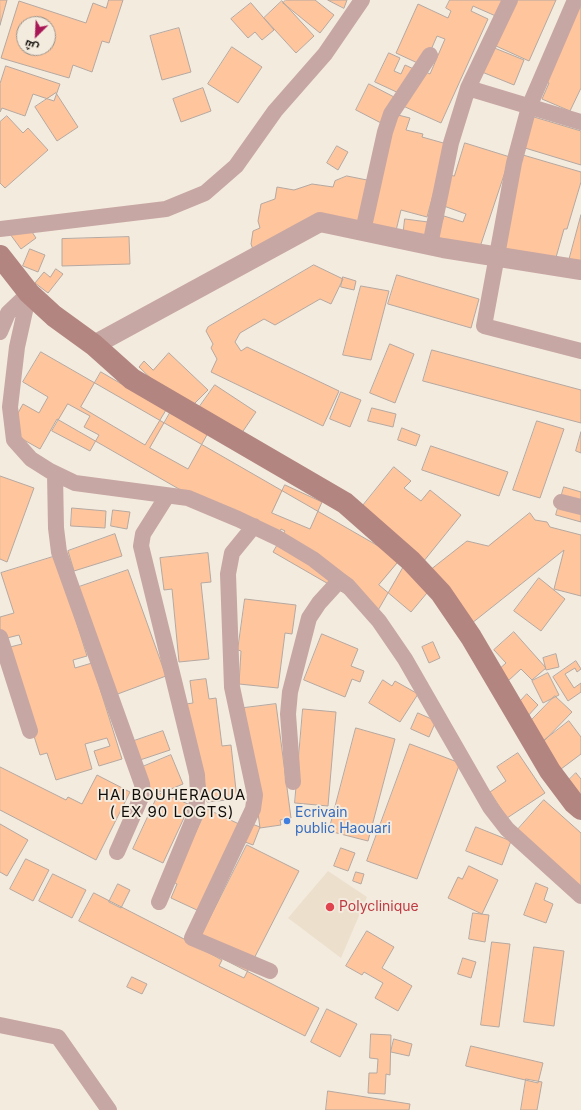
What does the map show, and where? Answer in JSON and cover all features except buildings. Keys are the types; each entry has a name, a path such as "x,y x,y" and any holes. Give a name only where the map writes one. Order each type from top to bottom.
{"main road":[{"path":"0,256 30,292 54,316 94,345 132,378 345,503 411,560 441,593 471,637 550,771 574,803 581,809"}],"street":[{"path":"0,229 166,209 205,193 236,166 275,111 325,54 362,0"},
{"path":"430,245 451,143 468,88 510,0"},
{"path":"574,0 529,107 514,163 484,326 581,351"},
{"path":"362,231 378,156 391,114 430,55"},
{"path":"468,88 529,107 579,118"},
{"path":"94,345 320,222 430,245 581,270"},
{"path":"0,332 8,313 30,292"},
{"path":"30,292 17,346 10,407 14,440 31,459 55,474 75,482 188,498 254,526 278,538 313,559 348,586 379,621 405,659 490,808 508,828 581,896"},
{"path":"55,474 56,528 59,552 142,784 142,793 117,852"},
{"path":"159,902 195,815 198,794 197,775 141,546 143,534 167,496"},
{"path":"560,502 581,507"},
{"path":"254,526 232,552 228,574 232,687 255,795 253,809 192,938 270,972"},
{"path":"293,782 288,714 290,692 309,618 319,603 340,580"},
{"path":"0,637 30,731"},
{"path":"0,1025 58,1037 109,1110"}],"shaded area":[{"name":"Polyclinique","path":"328,871 367,897 341,958 288,918"}],"place":[{"name":"Ecrivain public Haouari","path":"287,821"},
{"name":"Polyclinique","path":"330,907"}],"district":[{"name":"HAI BOUHERAOUA ( EX 90 LOGTS)","path":"172,804"}]}
